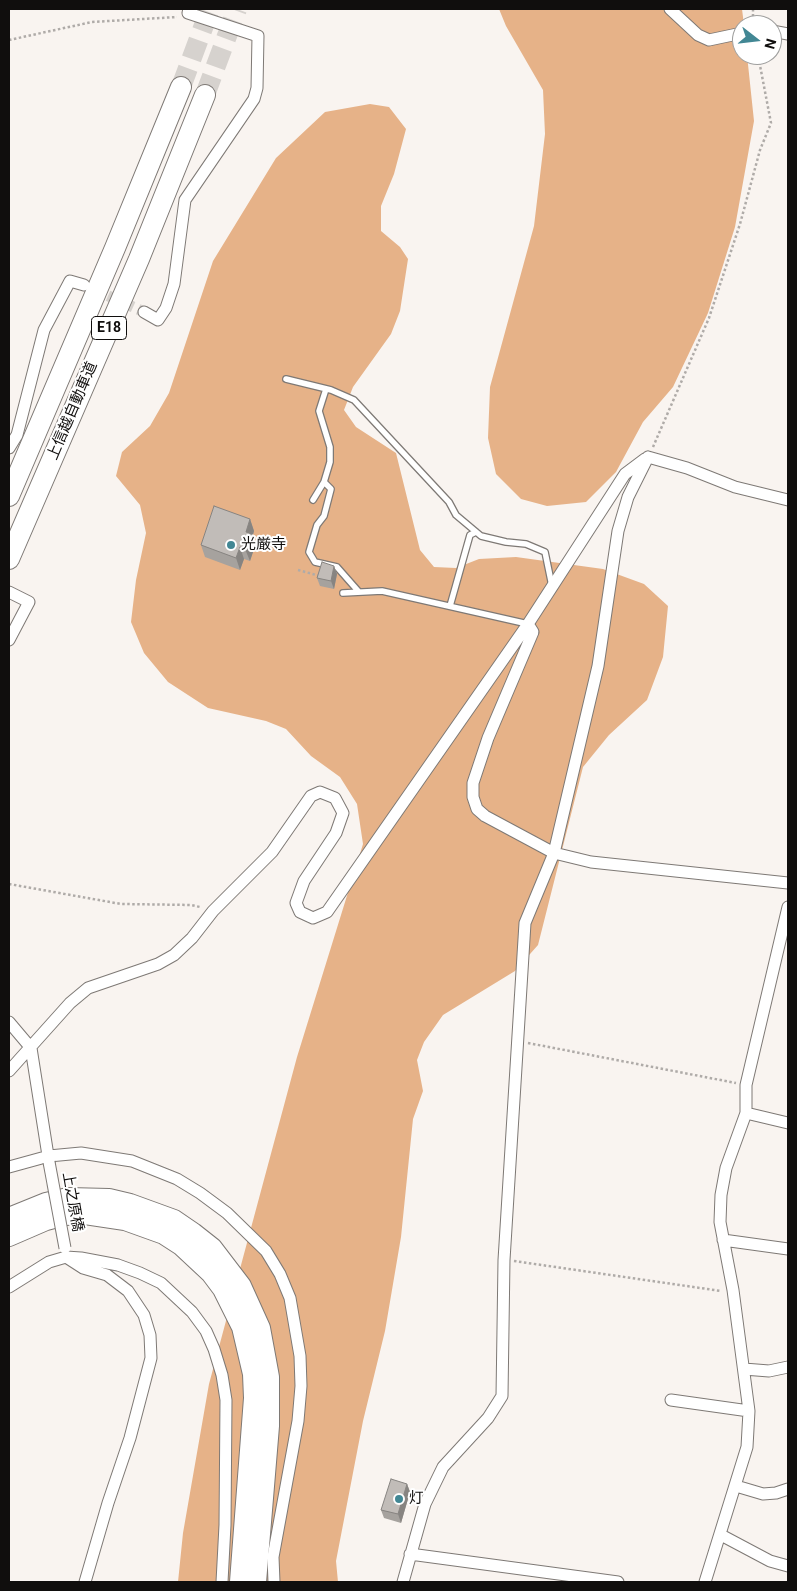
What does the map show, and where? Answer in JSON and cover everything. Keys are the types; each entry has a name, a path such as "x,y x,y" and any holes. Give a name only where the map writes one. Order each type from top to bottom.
{"highway":[{"name":"上信越自動車道","path":"9,496 115,248 181,87"},
{"name":"上信越自動車道","path":"9,559 139,259 205,95"},
{"path":"9,1218 46,1202 68,1198 109,1199 130,1204 174,1220 194,1233 212,1248 241,1286 260,1328 269,1377 269,1426 256,1582"},
{"path":"9,1236 39,1222 65,1215 84,1214 125,1220 157,1231 181,1245 211,1273 223,1289 242,1327 252,1374 254,1398 240,1582"}],"street":[{"path":"670,9 698,35 709,40 732,35"},
{"path":"144,312 158,320 166,308 174,284 185,200 254,99 257,88 258,36 188,11"},
{"path":"9,448 17,435 44,330 70,281 84,285"},
{"path":"648,457 687,468 735,487 788,500"},
{"path":"9,1071 70,1003 88,988 158,964 174,955 192,938 213,911 272,852 310,796 320,792 335,798 343,813 336,833 304,881 296,903 300,912 313,918 326,912 528,624 625,474 648,457"},
{"path":"403,1582 425,1504 443,1467 488,1418 502,1396 504,1260 516,1041 525,923 554,853 598,666 618,531 628,497 648,457"},
{"path":"9,592 28,602 9,640"},
{"path":"528,624 532,632 488,738 473,783 473,797 477,809 485,816 554,853 591,862 788,883"},
{"path":"705,1582 747,1447 749,1410 733,1290 720,1222 723,1186 726,1168 746,1113 746,1085 787,922 788,907"},
{"path":"9,1022 31,1048"},
{"name":"上之原橋","path":"31,1048 66,1252"},
{"path":"746,1113 788,1123"},
{"path":"9,1167 81,1153 108,1156 147,1165 177,1178 214,1203 247,1231 266,1251 280,1274 290,1298 296,1328 300,1386 298,1421 273,1557 274,1582"},
{"path":"723,1240 788,1249"},
{"path":"9,1288 33,1270 66,1252 118,1265 160,1283 192,1312 206,1331 222,1375 226,1400 226,1516 222,1582"},
{"path":"66,1252 83,1268 107,1275 128,1291 144,1315 150,1342 151,1358 130,1438 108,1503 85,1582"},
{"path":"744,1369 756,1372 788,1367"},
{"path":"671,1400 749,1410"},
{"path":"736,1486 763,1494 788,1489"},
{"path":"720,1535 770,1561 788,1566"},
{"path":"410,1554 618,1582"}],"lane":[{"path":"286,379 326,389 354,400 449,502 456,515 481,536 506,542 526,544 545,552 552,588"},
{"path":"313,500 324,482 330,462 330,447 319,411 326,389"},
{"path":"324,482 330,489 324,516 317,525 309,552 315,562 336,567 359,592"},
{"path":"450,606 470,535 476,532"},
{"path":"342,593 382,591 528,624"}],"path":[{"path":"9,40 92,22 173,18 188,11"},
{"path":"648,457 709,318 740,224 760,150 771,123 760,65"},
{"path":"298,570 321,576"},
{"path":"9,884 121,904 191,905 213,911"},
{"path":"516,1041 746,1085"},
{"path":"504,1260 717,1291 733,1290"}],"shaded area":[{"path":"499,9 742,9 743,15 732,15 732,65 748,65 754,121 735,227 708,313 673,387 643,422 616,472 586,502 547,506 521,499 496,474 488,438 490,387 534,226 545,134 543,90 506,26"},
{"path":"370,104 389,107 406,129 394,174 381,206 381,231 400,247 408,259 400,311 391,334 353,387 344,410 356,427 396,453 420,550 434,567 456,568 479,559 516,557 603,569 644,584 668,606 663,657 647,700 609,735 583,767 538,945 515,971 443,1015 424,1042 417,1060 423,1091 413,1119 401,1237 385,1331 363,1421 336,1561 338,1582 178,1582 183,1533 209,1384 297,1057 363,844 357,804 340,777 311,756 286,729 266,721 208,708 168,682 144,653 131,622 136,580 146,533 140,505 116,476 122,452 150,426 169,393 213,261 276,158 325,112"}],"building":[{"name":"光厳寺","path":"214,506 250,519 246,532 250,533 245,549 240,547 236,558 201,545"},
{"path":"322,562 334,566 331,581 317,578"},
{"path":"391,1479 407,1484 398,1514 381,1510"}],"tunnel":[{"path":"181,87 210,9"},
{"path":"205,95 237,9"},
{"path":"93,289 144,312"}],"place":[{"name":"光厳寺","path":"231,545"},
{"name":"灯","path":"399,1499"}]}
